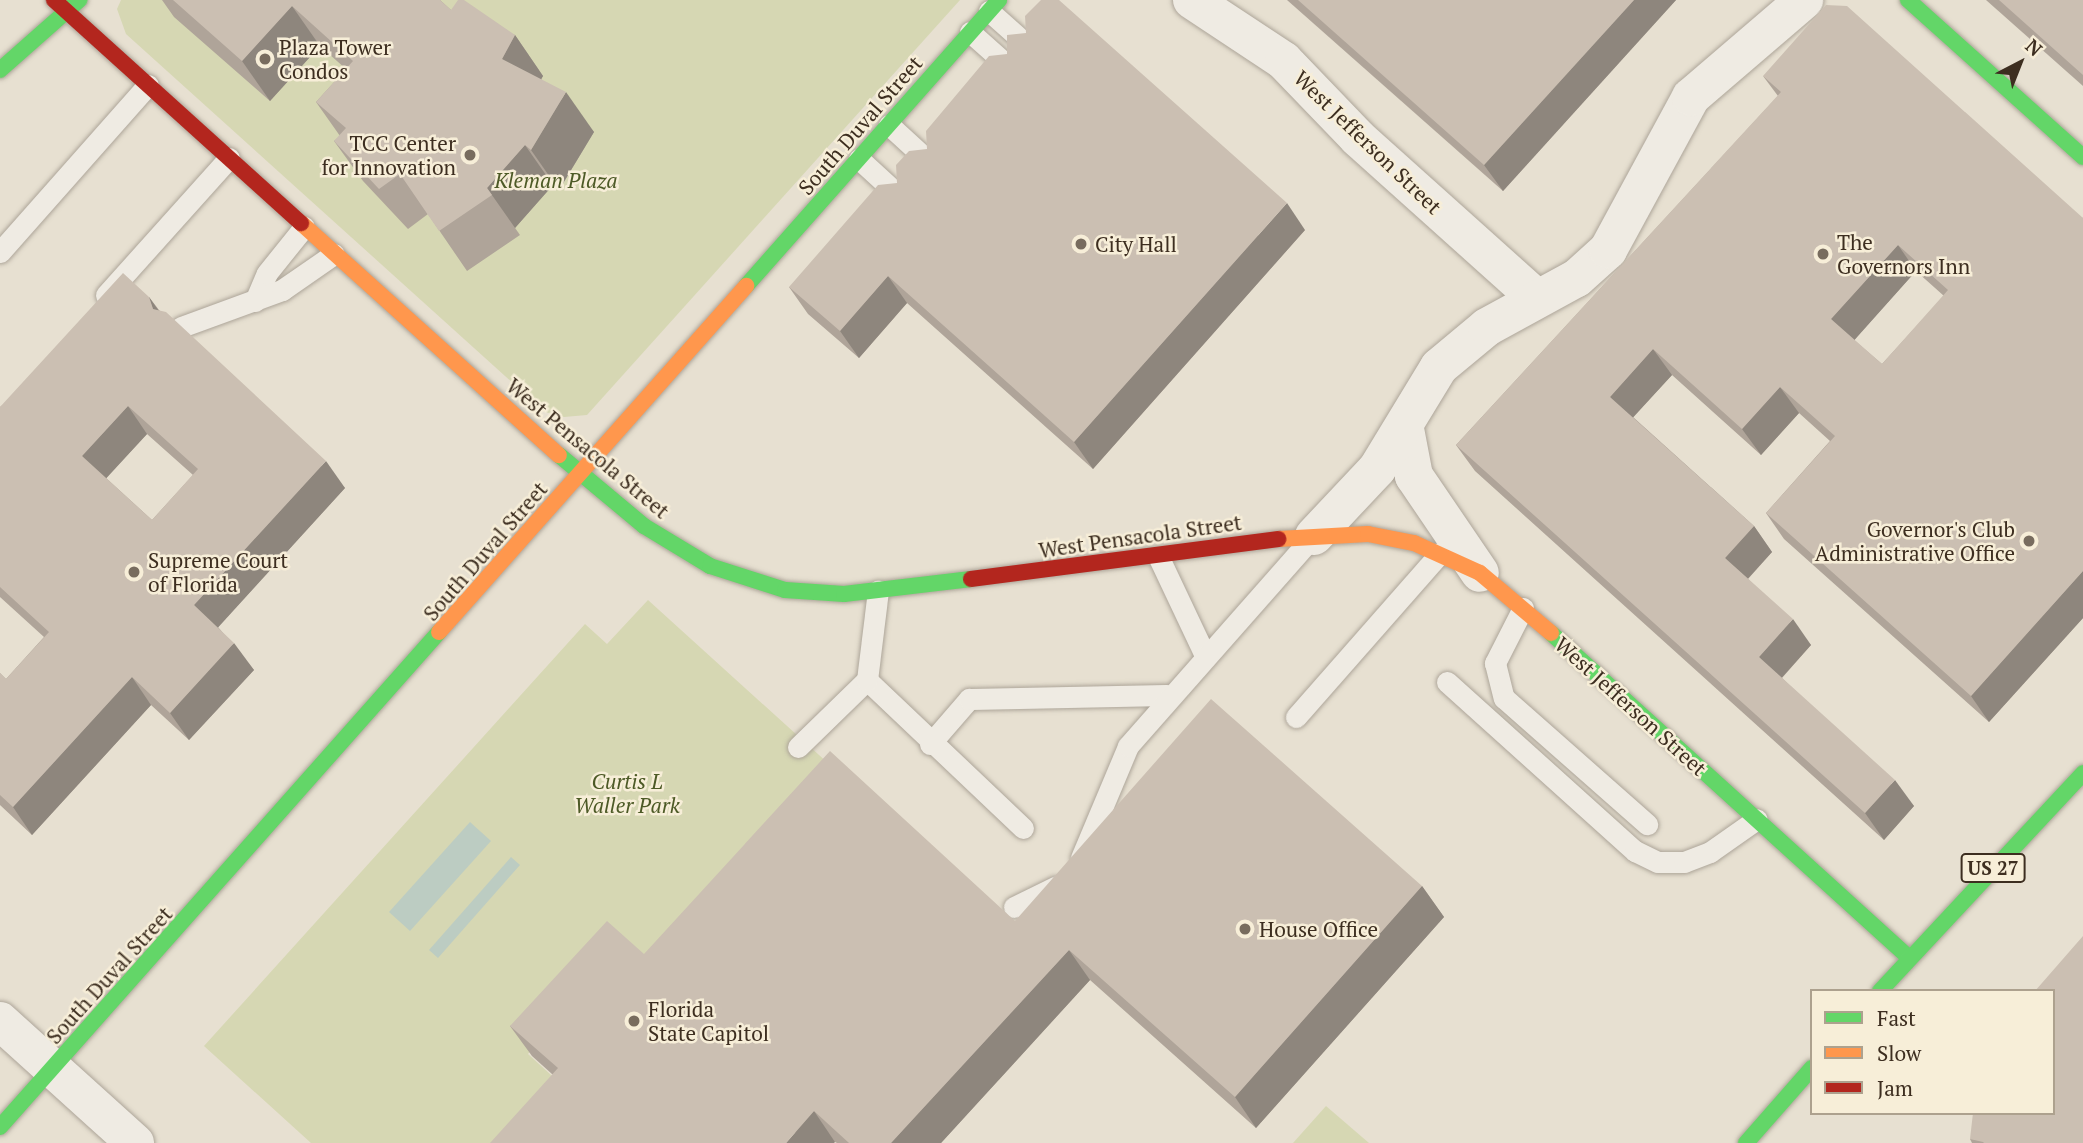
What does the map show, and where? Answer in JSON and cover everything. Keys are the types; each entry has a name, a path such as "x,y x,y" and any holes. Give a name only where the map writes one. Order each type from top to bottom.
{"main road":[{"path":"1908,0 2083,157"},
{"path":"0,70 67,4"},
{"name":"West Pensacola Street","path":"67,4 148,85 580,473 644,526 710,566 785,590 878,591 1159,558 1314,536"},
{"name":"South Duval Street","path":"0,1127 994,6"},
{"name":"West Jefferson Street","path":"1314,536 1368,534 1440,553 1480,573 1523,608 1909,958"},
{"name":"US 27","path":"1882,989 2081,779"},
{"path":"1746,1143 1810,1070"}],"street":[{"name":"West Jefferson Street","path":"1192,0 1292,69 1358,138 1535,297"},
{"path":"1314,536 1377,469 1405,429 1418,394 1439,367 1535,297 1577,278 1608,250 1691,97 1804,0"},
{"path":"1405,429 1414,476 1480,573"},
{"path":"0,1021 135,1143"}],"lane":[{"path":"994,6 1035,52"},
{"path":"970,32 1016,73"},
{"path":"0,252 148,85"},
{"path":"889,125 936,168"},
{"path":"92,310 229,159"},
{"path":"859,159 906,202"},
{"path":"255,301 267,273 304,227"},
{"path":"181,327 255,301 334,254"},
{"path":"1014,907 1043,898 1087,849 1128,746 1204,653 1314,536"},
{"path":"1296,717 1440,553"},
{"path":"1159,558 1204,653"},
{"path":"799,747 867,680 878,591"},
{"path":"1523,608 1495,663 1503,698 1647,824"},
{"path":"867,680 930,744 1023,828"},
{"path":"1447,682 1635,851 1658,862 1684,862 1710,852 1756,819"},
{"path":"930,744 969,699 1167,695"}],"green space":[{"name":"Kleman Plaza","path":"121,0 960,0 587,415 564,417 545,412 126,34 117,9"},
{"name":"Curtis L Waller Park","path":"648,600 840,774 660,973 627,944 528,1054 573,1095 530,1143 311,1143 204,1046 585,624 607,644"},
{"path":"1326,1106 1369,1143 1293,1143"}],"shaded area":[{"path":"470,822 491,841 410,931 389,912"},
{"path":"511,857 520,865 438,958 429,950"}],"building":[{"name":"TCC Center for Innovation","path":"173,0 440,0 451,10 458,0 464,0 515,35 502,59 566,92 531,150 525,145 487,188 492,195 439,231 400,174 379,189 334,141 346,128 316,102 353,61 292,6 242,61"},
{"name":"City Hall","path":"1041,0 1059,0 1287,203 1074,442 888,276 840,331 789,287 878,185 897,183 896,165 909,151 927,149 926,131 989,56 1007,54 1007,35 1026,33 1025,16"},
{"path":"1298,0 1634,0 1484,165"},
{"path":"1999,0 2083,0 2083,75"},
{"path":"1826,5 1847,6 2083,218 2083,571 1971,696 1766,513 1835,436 1780,387 1742,429 1653,349 1610,397 1754,526 1725,558 1793,619 1759,657 1895,780 1865,813 1456,445 1781,92 1763,76","holes":["1898,245 1948,290 1882,364 1831,319"]},
{"name":"Supreme Court of Florida","path":"123,273 149,297 153,309 166,312 326,461 194,605 234,643 170,713 132,677 13,807 0,795 0,673 6,679 49,632 0,587 0,407","holes":["128,406 198,469 152,520 82,456"]},
{"path":"1211,699 1422,886 1235,1097 1069,950 891,1143 849,1143 814,1111 786,1143 490,1143 558,1068 510,1026 607,921 644,954 830,751 1015,921"},
{"path":"2083,936 2083,1143 1984,1143 1970,1139 1973,1115 2055,1115 2055,989 2037,989"}],"traffic: fast":[{"path":"0,70 79,0"},
{"path":"746,286 999,0"},
{"path":"1908,0 2083,157"},
{"path":"559,455 644,526 710,566 785,590 844,594 971,579"},
{"path":"0,1127 439,632"},
{"path":"1551,633 1909,958"},
{"path":"1882,989 2083,773"},
{"path":"1746,1143 1810,1070"}],"traffic: slow":[{"path":"301,223 559,455"},
{"path":"439,632 746,286"},
{"path":"1278,539 1368,534 1414,543 1480,573 1551,633"}],"traffic: jam":[{"path":"54,0 301,223"},
{"path":"971,579 1278,539"}],"place":[{"name":"Plaza Tower Condos","path":"265,59"},
{"name":"TCC Center for Innovation","path":"470,155"},
{"name":"City Hall","path":"1081,244"},
{"name":"The Governors Inn","path":"1823,254"},
{"name":"Governor's Club Administrative Office","path":"2029,541"},
{"name":"Supreme Court of Florida","path":"134,572"},
{"name":"House Office","path":"1245,929"},
{"name":"Florida State Capitol","path":"634,1021"}]}
